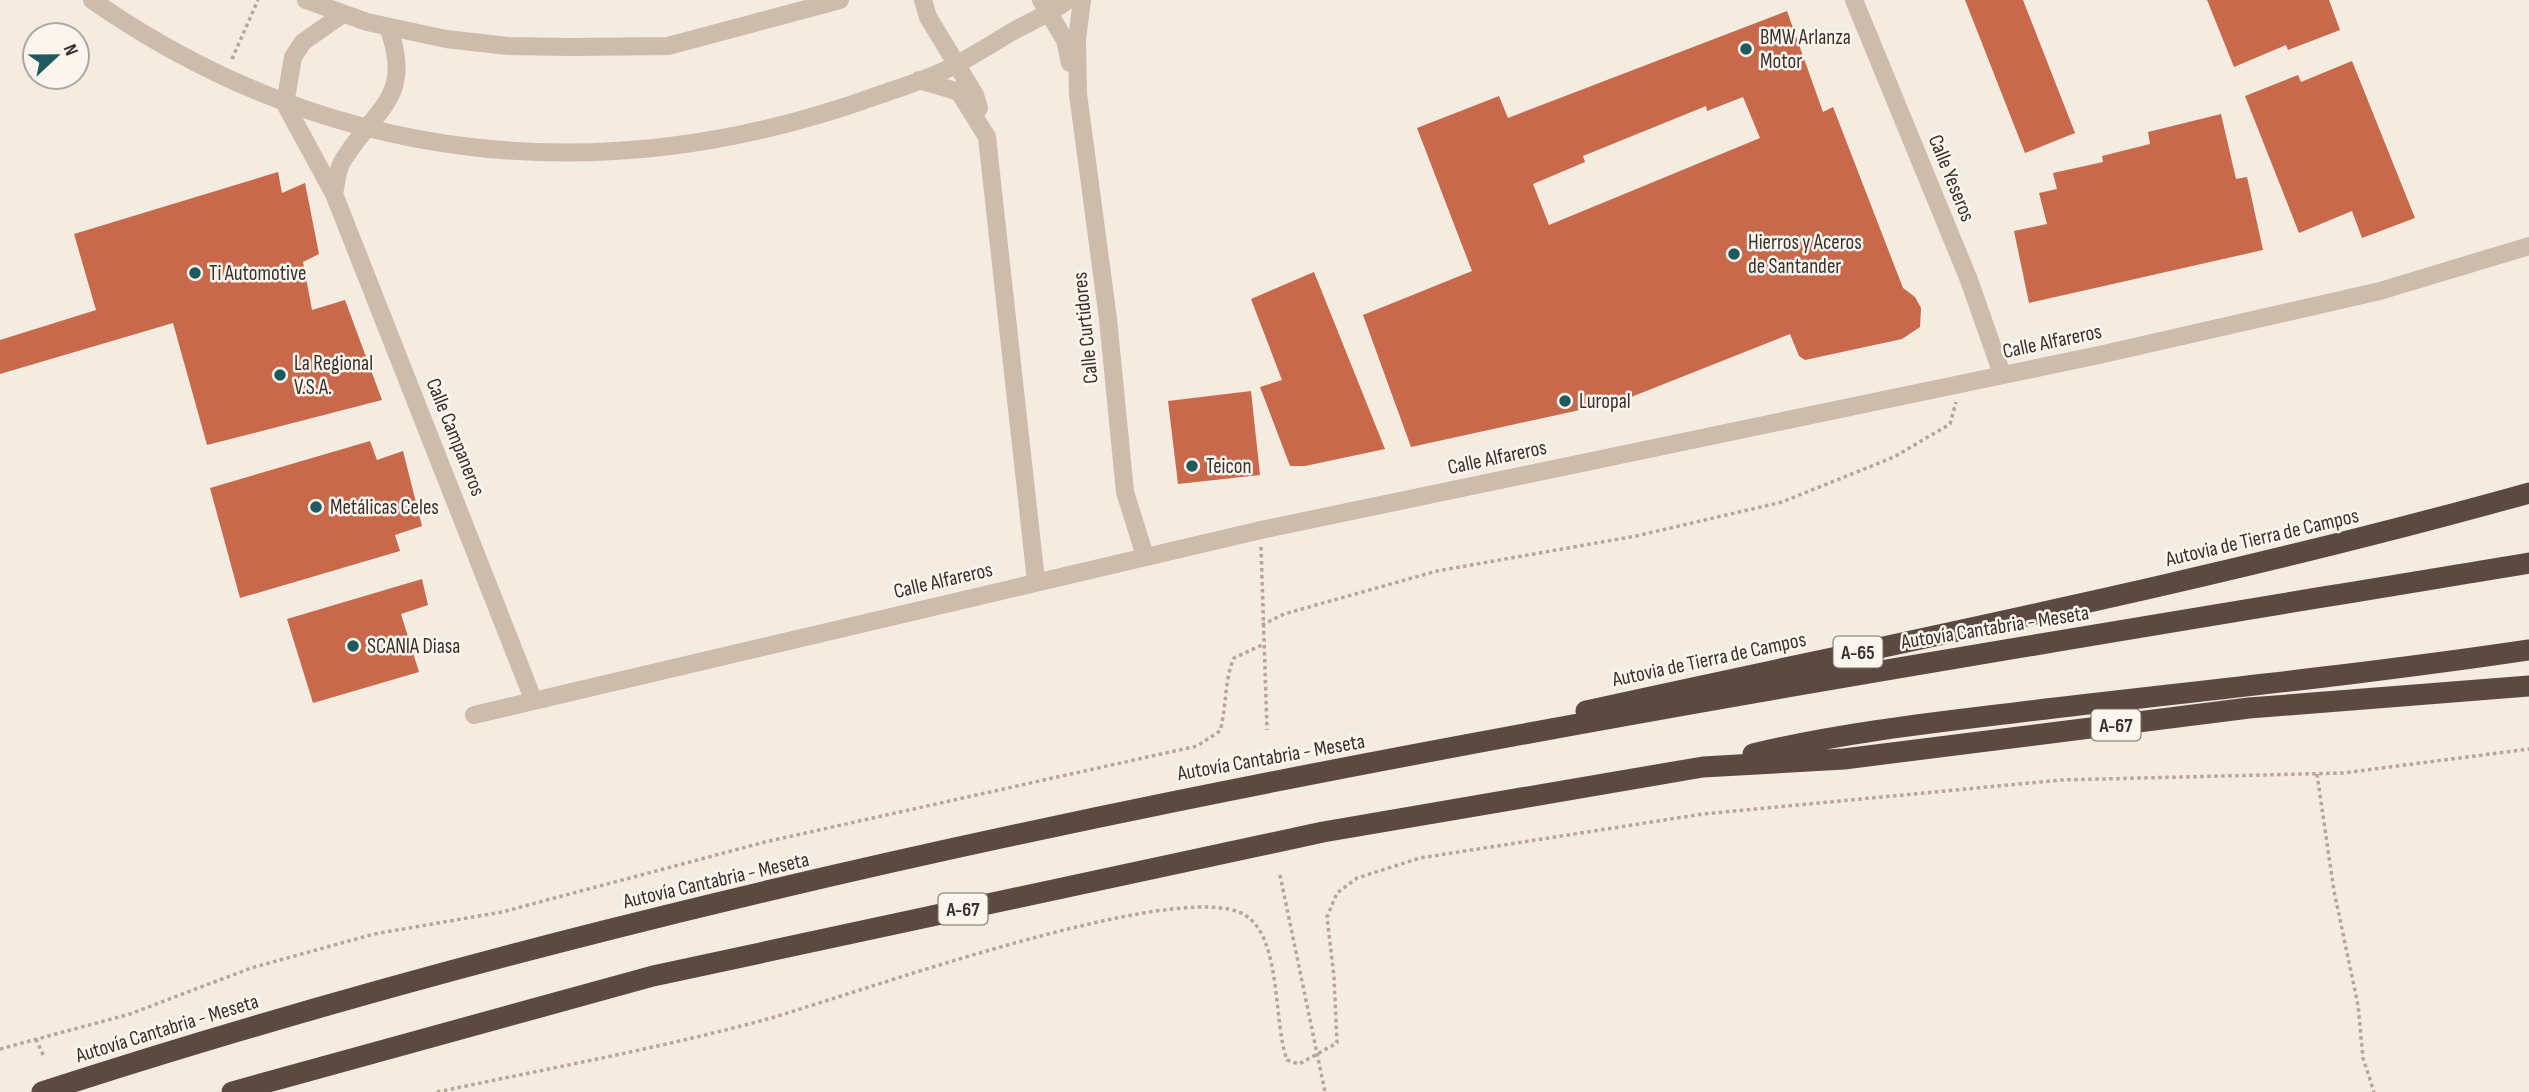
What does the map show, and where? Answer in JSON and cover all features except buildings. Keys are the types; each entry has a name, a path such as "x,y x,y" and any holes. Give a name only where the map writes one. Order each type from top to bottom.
{"highway":[{"name":"Autovia de Tierra de Campos","path":"1183,797 2026,617 2372,537 2529,493"},
{"name":"Autovía Cantabria - Meseta","path":"42,1092 155,1055 551,945 972,844 1183,797 1866,674 2529,563"},
{"path":"1703,767 1786,746 1986,716 2402,669 2529,650"},
{"name":"A-67","path":"232,1092 653,976 1323,832 1703,767 1844,759 2249,708 2529,686"}],"street":[{"path":"92,0 175,53 285,104 368,131 520,153 681,146 829,113 957,63 1045,6 1068,0"},
{"path":"306,0 325,3 343,14 388,27 508,46 668,46 840,0"},
{"path":"923,0 928,17 975,95 987,137 1036,581"},
{"name":"Calle Curtidores","path":"1078,94 1077,38 1082,0"},
{"name":"Calle Yeseros","path":"1854,0 1969,279 2002,374"},
{"name":"Calle Curtidores","path":"1045,6 1065,40 1078,94 1108,319 1125,492 1145,556"},
{"path":"285,104 293,57 303,42 343,14"},
{"path":"334,194 341,163 386,105 398,73 398,53 388,27"},
{"path":"919,80 959,92 987,137"},
{"name":"Calle Campaneros","path":"285,104 334,194 533,699"},
{"name":"Calle Alfareros","path":"474,715 1261,530 1962,383 2380,291 2529,246"}],"path":[{"path":"224,78 258,0"},
{"path":"1262,625 1284,614 1437,571 1636,536 1782,502 1894,457 1950,424 1962,383"},
{"path":"1261,530 1262,645 1267,730"},
{"path":"0,1049 131,1014 251,968 374,934 502,912 765,842 1197,746 1220,732 1227,706 1228,671 1234,658 1262,645"},
{"path":"437,1092 763,1020 954,960 1114,918 1218,906 1246,916 1260,932 1270,959 1279,1039 1286,1060 1299,1064 1336,1044 1334,977 1327,917 1337,893 1357,878 1420,858 1703,814 2061,780 2317,774 2529,749"},
{"path":"2317,774 2334,891 2358,1005 2363,1058 2374,1092"},
{"path":"1280,875 1325,1092"},
{"path":"36,1039 44,1057"}],"place":[{"name":"BMW Arlanza Motor","path":"1746,49"},
{"name":"Hierros y Aceros de Santander","path":"1734,254"},
{"name":"Ti Automotive","path":"195,273"},
{"name":"La Regional V.S.A.","path":"280,375"},
{"name":"Luropal","path":"1565,401"},
{"name":"Teicon","path":"1192,466"},
{"name":"Metálicas Celes","path":"316,507"},
{"name":"SCANIA Diasa","path":"353,646"}]}
